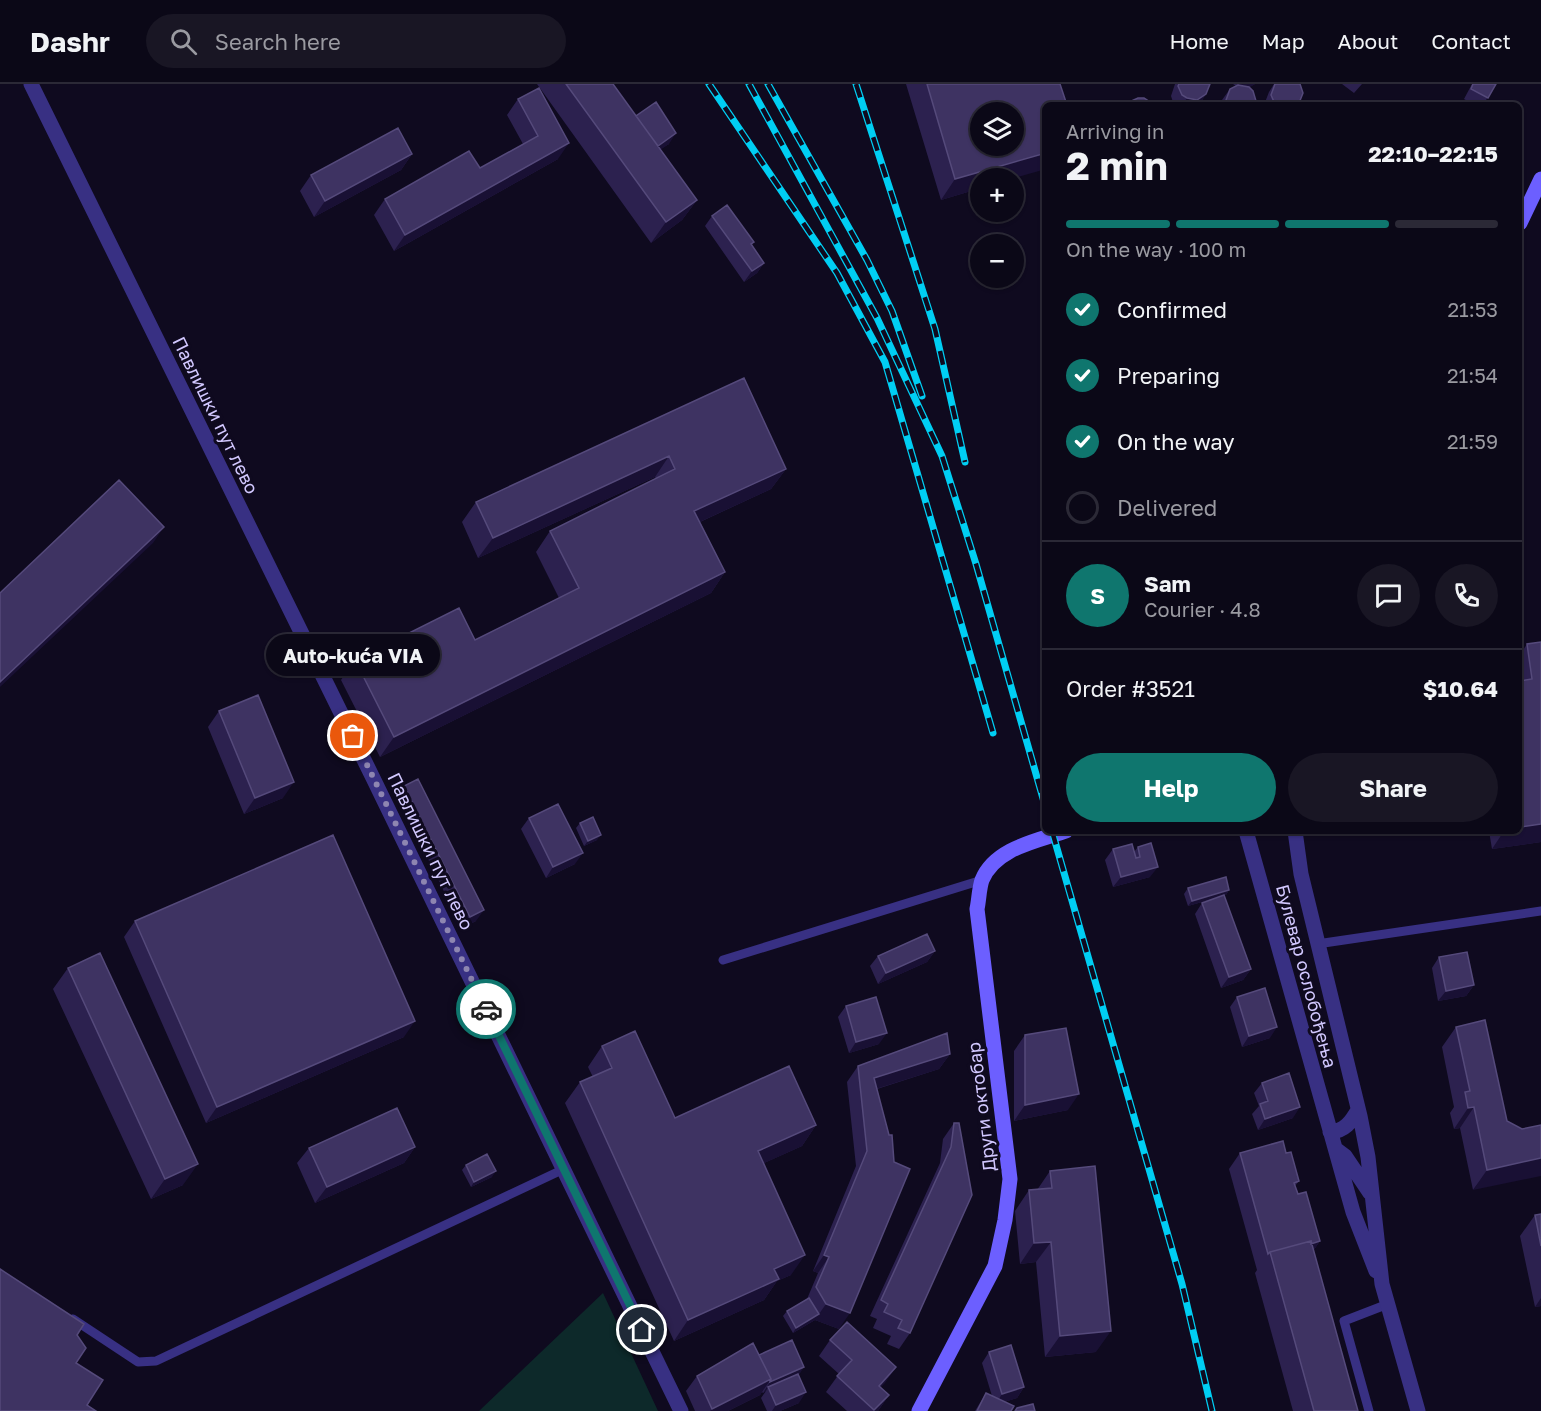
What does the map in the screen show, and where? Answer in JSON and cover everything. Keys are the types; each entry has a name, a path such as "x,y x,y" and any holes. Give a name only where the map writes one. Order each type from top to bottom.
{"main road":[{"path":"1522,219 1541,178"},
{"path":"982,880 994,862 1011,850 1057,834"},
{"name":"Други октобар","path":"919,1411 995,1266 1005,1220 1010,1179 977,909 982,880"}],"street":[{"name":"Павлишки пут лево","path":"31,84 374,778 681,1411"},
{"name":"Булевар ослобођења","path":"1247,834 1353,1212 1382,1284 1418,1411"},
{"name":"Булевар ослобођења","path":"1295,834 1301,874 1358,1110 1373,1198 1382,1284"},
{"path":"1330,1132 1338,1132 1345,1128 1358,1110"},
{"name":"Булевар ослобођења","path":"1335,1148 1345,1156 1373,1198"}],"lane":[{"path":"723,960 982,880"},
{"path":"1317,944 1541,911"},
{"path":"69,1316 138,1362 156,1361 564,1170"},
{"path":"1369,1411 1344,1321 1388,1304"}],"green space":[{"path":"603,1293 658,1411 479,1411"}],"building":[{"path":"566,84 613,84 697,200 666,222"},
{"path":"927,84 1060,84 1066,102 1042,102 1042,154 994,168 970,168 970,175 955,179"},
{"path":"1179,84 1210,84 1206,94 1197,100 1182,95"},
{"path":"1275,84 1300,84 1303,93 1299,102 1274,102 1271,95"},
{"path":"1473,84 1496,84 1488,98 1471,89"},
{"path":"1238,85 1249,87 1253,91 1256,102 1225,102 1230,89"},
{"path":"539,88 569,143 405,235 385,199 469,151 480,168 538,136 518,99"},
{"path":"1144,98 1150,102 1129,102"},
{"path":"656,102 676,133 658,146 636,116"},
{"path":"398,128 412,154 325,201 311,175"},
{"path":"727,205 754,242 751,244 764,263 752,271 712,216"},
{"path":"744,378 786,469 694,511 725,572 394,737 355,660 459,608 475,640 579,588 550,531 675,469 669,456 493,538 476,502"},
{"path":"119,480 164,527 0,682 0,593"},
{"path":"1541,642 1541,824 1522,827 1522,681 1532,679 1527,644"},
{"path":"258,695 294,782 255,798 219,711"},
{"path":"418,779 484,910 470,917 404,786"},
{"path":"558,804 583,853 553,867 529,818"},
{"path":"593,817 601,835 588,841 580,823"},
{"path":"333,835 415,1021 217,1107 135,921"},
{"path":"1151,843 1158,867 1121,877 1113,849 1132,844 1136,858 1140,857 1138,847"},
{"path":"1226,877 1229,890 1192,901 1188,888"},
{"path":"1224,895 1251,969 1229,977 1202,903"},
{"path":"927,934 935,951 886,973 878,956"},
{"path":"1467,952 1474,985 1446,991 1439,957"},
{"path":"100,953 198,1164 165,1179 68,968"},
{"path":"1265,988 1277,1027 1249,1036 1237,997"},
{"path":"876,997 887,1033 856,1042 846,1006"},
{"path":"1485,1020 1507,1121 1522,1129 1541,1125 1541,1158 1487,1170 1474,1107 1468,1108 1465,1092 1470,1091 1456,1027"},
{"path":"1066,1028 1079,1094 1025,1105 1025,1035"},
{"path":"635,1031 675,1118 789,1066 816,1125 758,1151 805,1255 774,1269 779,1279 688,1320 580,1082 612,1068 602,1046"},
{"path":"947,1033 950,1054 874,1078 889,1135 892,1135 894,1162 910,1169 850,1313 826,1304 816,1287 829,1257 824,1255 867,1151 858,1066"},
{"path":"1289,1073 1300,1107 1265,1119 1260,1104 1268,1101 1262,1083"},
{"path":"397,1108 415,1147 327,1187 309,1148"},
{"path":"954,1123 959,1123 972,1195 910,1333 898,1328 902,1320 884,1312 888,1304 881,1300 951,1147"},
{"path":"1283,1141 1286,1153 1291,1152 1299,1181 1294,1183 1298,1194 1306,1192 1320,1241 1311,1244 1311,1241 1268,1254 1240,1153"},
{"path":"487,1154 496,1171 474,1182 466,1165"},
{"path":"1095,1166 1111,1331 1060,1336 1051,1242 1034,1243 1029,1190 1052,1188 1050,1171"},
{"path":"1541,1214 1541,1246 1535,1215"},
{"path":"1311,1241 1358,1411 1314,1411 1270,1252"},
{"path":"0,1269 84,1324 77,1335 86,1348 76,1363 103,1380 87,1405 96,1411 0,1411"},
{"path":"809,1298 819,1314 796,1328 787,1311"},
{"path":"847,1322 896,1367 879,1386 889,1395 874,1410 837,1376 852,1360 830,1340"},
{"path":"792,1340 804,1367 770,1382 771,1379 759,1355"},
{"path":"753,1343 771,1379 712,1409 697,1376"},
{"path":"1011,1345 1024,1387 1002,1394 989,1352"},
{"path":"798,1374 806,1392 776,1405 768,1387"},
{"path":"986,1393 1014,1406 1011,1411 977,1411"},
{"path":"1033,1404 1035,1411 1015,1411 1017,1408"}],"railway":[{"path":"709,84 837,273 885,362 993,733"},
{"path":"749,84 877,318 942,456 976,564 1042,795"},
{"path":"768,84 867,260 892,311 922,396"},
{"path":"856,84 935,329 965,462"},
{"path":"1053,834 1182,1284 1212,1411"}],"way so far":[{"path":"353,736 486,1009"}],"place":[{"name":"Auto-kuća VIA","path":"353,736"}],"route":[{"path":"486,1009 642,1330"}]}
